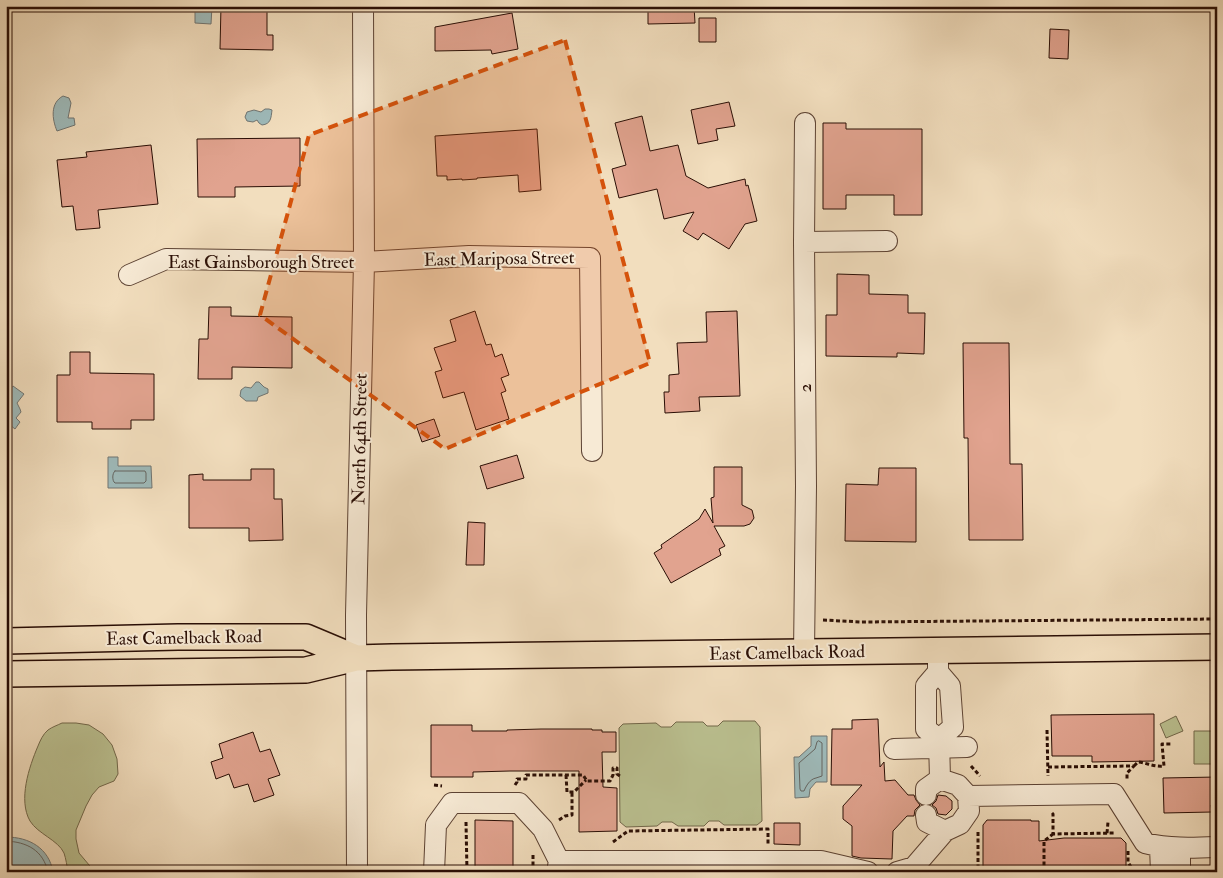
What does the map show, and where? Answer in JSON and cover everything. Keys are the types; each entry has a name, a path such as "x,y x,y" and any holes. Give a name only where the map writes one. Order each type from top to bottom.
{"main road":[{"name":"East Camelback Road","path":"9,640 306,637 356,658"},
{"path":"9,640 9,677"},
{"name":"East Camelback Road","path":"9,677 306,670 356,658 804,653 938,661 1217,648"}],"street":[{"name":"North 64th Street","path":"357,872 356,658 364,262 363,6"},
{"name":"2","path":"804,653 806,476 805,123"},
{"path":"804,242 886,241"},
{"name":"East Mariposa Street","path":"364,262 469,256 590,258 592,451"},
{"name":"East Gainsborough Street","path":"129,275 166,259 364,262"},
{"path":"938,661 950,686 953,728 939,743 940,778"},
{"path":"894,749 939,743 968,754"},
{"path":"926,795 926,789 940,778"},
{"path":"897,872 914,868 945,831 960,824 969,811 968,796 958,784 940,778"},
{"path":"968,796 1114,794 1145,843 1170,847 1217,847"},
{"path":"434,872 436,825 452,802 519,803 543,829 558,866 821,860 868,872"},
{"path":"926,816 927,822 945,831"},
{"path":"1161,872 1170,847"},
{"path":"1170,847 1180,872"}],"path":[{"path":"817,619 870,622 1217,619"},
{"path":"1047,730 1047,784"},
{"path":"1134,766 1138,762 1154,766 1164,766 1162,744 1171,744"},
{"path":"968,754 972,767 981,777 987,780"},
{"path":"514,786 517,779 526,779 526,775 583,775 587,781 610,781 613,775 613,768 617,768 617,774 620,776"},
{"path":"566,775 567,792 574,792 586,780"},
{"path":"555,825 561,818 572,816 572,792"},
{"path":"1048,809 1053,814 1053,834"},
{"path":"466,820 467,872"},
{"path":"972,825 978,832 978,872"},
{"path":"607,845 628,831 768,829 768,845 776,845"},
{"path":"1044,872 1044,841 1053,834 1107,833"},
{"path":"533,872 534,845"}],"highlighted area":[{"path":"565,40 650,363 445,449 260,315 309,135"}],"green space":[{"path":"1176,716 1183,731 1166,738 1160,724"},
{"path":"723,721 755,721 760,727 762,821 757,825 724,825 719,821 709,821 704,826 678,826 672,822 662,822 657,826 626,827 620,822 619,728 623,724 656,723 661,727 671,727 676,722 703,722 707,726 718,726"},
{"path":"62,723 89,725 103,734 112,745 117,759 118,774 114,781 99,787 92,795 76,830 79,853 95,872 68,872 65,855 61,848 34,826 27,813 25,803 26,784 35,754 46,732"},
{"path":"1194,731 1217,731 1217,764 1194,764"}],"water":[{"path":"195,6 212,6 211,24 195,23"},
{"path":"63,96 69,98 71,103 68,118 74,118 75,125 57,131 53,112 56,103"},
{"path":"265,109 272,110 269,122 262,125 257,120 253,122 247,121 245,117 247,112 254,110 261,112"},
{"path":"256,382 259,382 268,389 268,393 258,397 257,401 246,401 240,396 241,390 245,387 251,388"},
{"path":"13,386 24,394 17,403 21,412 16,418 20,422 15,429 10,425 6,429 6,395"},
{"path":"108,457 118,457 118,466 151,466 152,488 108,488"},
{"path":"811,736 827,736 827,782 816,782 810,789 809,797 795,798 794,757 799,757 811,746"},
{"path":"6,837 22,839 37,846 47,856 53,872 6,872"}],"building":[{"path":"221,6 267,6 267,35 273,35 273,50 220,49"},
{"path":"648,6 694,6 695,23 648,24"},
{"path":"512,13 518,49 492,54 491,50 435,51 435,27"},
{"path":"699,18 716,18 716,42 699,42"},
{"path":"1050,29 1069,30 1068,59 1049,58"},
{"path":"729,102 735,126 716,129 718,140 698,144 691,110"},
{"path":"642,116 650,151 678,145 686,176 708,188 745,179 757,221 745,224 729,249 703,233 698,240 683,231 694,212 664,219 657,189 619,198 612,169 626,165 615,123"},
{"path":"823,123 846,123 846,129 922,129 922,215 894,215 894,195 846,195 846,209 823,209"},
{"path":"537,129 541,190 519,192 518,175 462,180 447,180 447,176 437,176 435,136"},
{"path":"300,138 300,186 235,187 235,197 198,197 197,139"},
{"path":"151,145 158,204 98,210 100,228 76,230 73,206 62,207 57,160 87,157 86,152"},
{"path":"837,274 869,275 869,294 908,295 908,313 925,313 924,354 897,353 897,357 826,356 826,315 837,315"},
{"path":"209,307 231,307 231,316 292,317 292,368 232,367 232,379 198,379 199,339 208,339"},
{"path":"475,311 486,345 491,344 495,357 502,354 509,375 501,378 506,391 501,393 509,419 476,430 464,392 443,398 435,372 442,370 434,348 456,341 450,320"},
{"path":"737,311 740,396 699,397 700,411 665,413 664,392 669,392 669,375 679,374 677,343 707,342 706,312"},
{"path":"963,343 1009,343 1010,464 1022,464 1023,540 969,540 968,438 964,438"},
{"path":"70,352 90,352 90,373 154,374 154,420 131,420 131,429 92,429 92,422 57,422 57,375 70,375"},
{"path":"434,419 440,436 422,442 416,425"},
{"path":"517,455 524,478 487,489 480,466"},
{"path":"714,467 742,467 742,505 752,510 754,518 750,524 744,526 714,526 725,546 719,549 721,555 671,583 654,553 662,548 661,545 699,519 705,509 713,523 711,498 714,497"},
{"path":"879,468 916,468 916,542 845,541 846,484 878,485"},
{"path":"251,469 274,469 274,499 282,499 283,540 249,541 249,528 189,528 189,475 203,474 203,480 251,480"},
{"path":"468,522 485,523 484,565 466,565"},
{"path":"1154,714 1154,761 1092,762 1092,756 1052,756 1051,715"},
{"path":"878,719 880,767 884,762 885,781 895,780 908,795 914,795 920,805 915,810 914,816 907,816 893,831 892,859 852,856 852,826 843,819 843,806 862,785 831,785 832,729 852,729 852,720"},
{"path":"431,725 472,725 472,731 592,729 602,730 602,732 616,732 616,752 602,752 603,787 617,788 617,831 579,832 579,771 473,772 473,777 431,777"},
{"path":"253,732 260,752 270,749 280,775 268,779 274,795 254,802 248,784 234,788 229,774 216,779 211,762 223,758 219,744"},
{"path":"1217,777 1217,805 1211,805 1212,812 1164,813 1163,778"},
{"path":"938,795 946,796 952,801 952,809 946,815 938,814 936,808 932,805"},
{"path":"475,820 513,821 513,872 475,872"},
{"path":"987,820 1039,821 1039,841 1064,838 1121,838 1126,843 1126,872 983,872 983,825"},
{"path":"774,823 800,823 800,845 774,844"}]}
